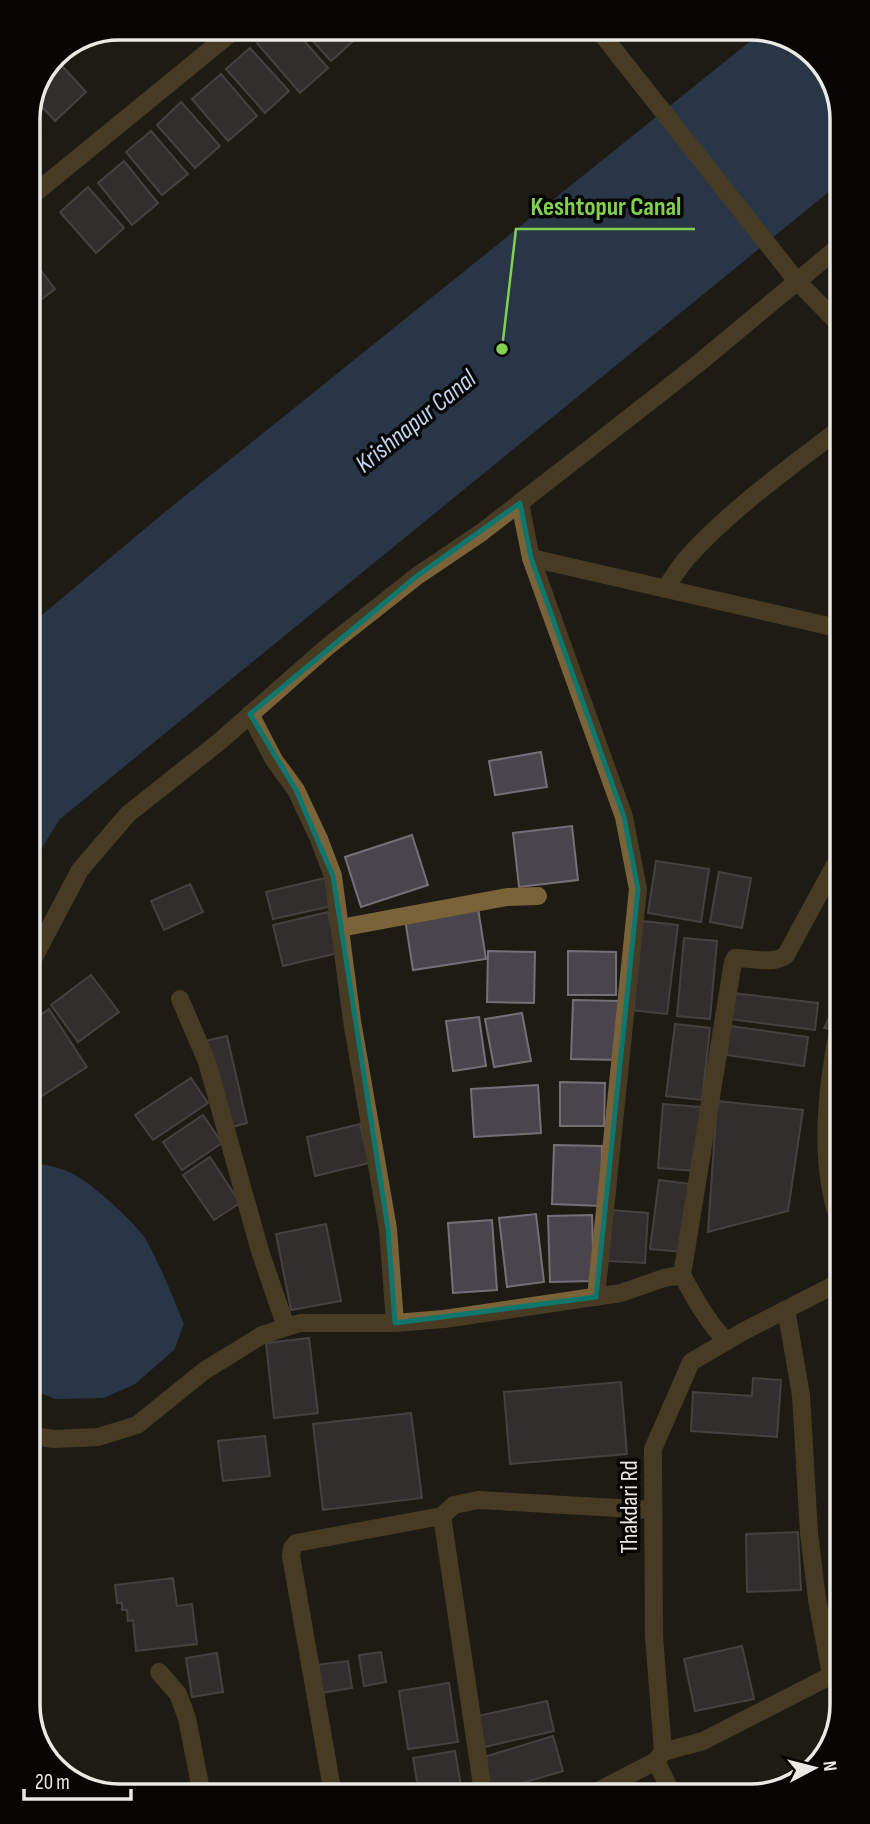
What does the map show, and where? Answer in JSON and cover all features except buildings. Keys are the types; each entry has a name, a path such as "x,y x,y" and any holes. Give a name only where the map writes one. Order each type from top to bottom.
{"street":[{"path":"40,189 222,40"},
{"path":"606,40 796,280 830,315"},
{"path":"40,946 80,870 128,814 219,742 327,647 417,576 520,503 699,363 830,253"},
{"path":"665,589 685,560 719,525 830,436"},
{"path":"520,503 531,558 624,817 638,890 596,1297"},
{"path":"531,558 830,626"},
{"path":"250,714 274,760 296,790 333,876 352,1021 388,1229 396,1323"},
{"path":"726,1341 712,1326 682,1275 733,962 735,958 773,960 786,955 830,874"},
{"path":"340,928 507,897 538,896"},
{"path":"180,999 207,1062 260,1251 286,1327"},
{"path":"830,1078 827,1116 830,1126"},
{"path":"830,1153 827,1162 830,1176"},
{"path":"40,1437 98,1437 137,1424 204,1371 262,1335 300,1323 396,1323 444,1319 621,1293 664,1278 682,1275"},
{"name":"Thakdari Rd","path":"660,1757 654,1636 653,1449 691,1362 830,1287"},
{"path":"786,1310 800,1395 809,1533 817,1599 830,1646"},
{"path":"331,1784 291,1556 296,1543 442,1516 454,1506 478,1500 653,1510"},
{"path":"442,1516 482,1784"},
{"path":"159,1672 178,1694 187,1718 200,1784"},
{"path":"611,1784 660,1757 703,1741 830,1676"},
{"path":"660,1757 668,1784"}],"highlighted area":[{"path":"520,503 531,558 624,817 638,889 596,1297 395,1323 388,1229 333,876 296,790 250,714 417,576"}],"water":[{"name":"Krishnapur Canal","path":"752,40 776,44 790,51 813,71 824,89 828,104 830,191 60,819 40,851 40,617 165,512"},
{"path":"40,1165 59,1168 78,1176 135,1225 157,1260 184,1324 174,1350 135,1384 104,1398 55,1399 40,1393"}],"place":[{"name":"Keshtopur Canal","path":"502,349"}]}
